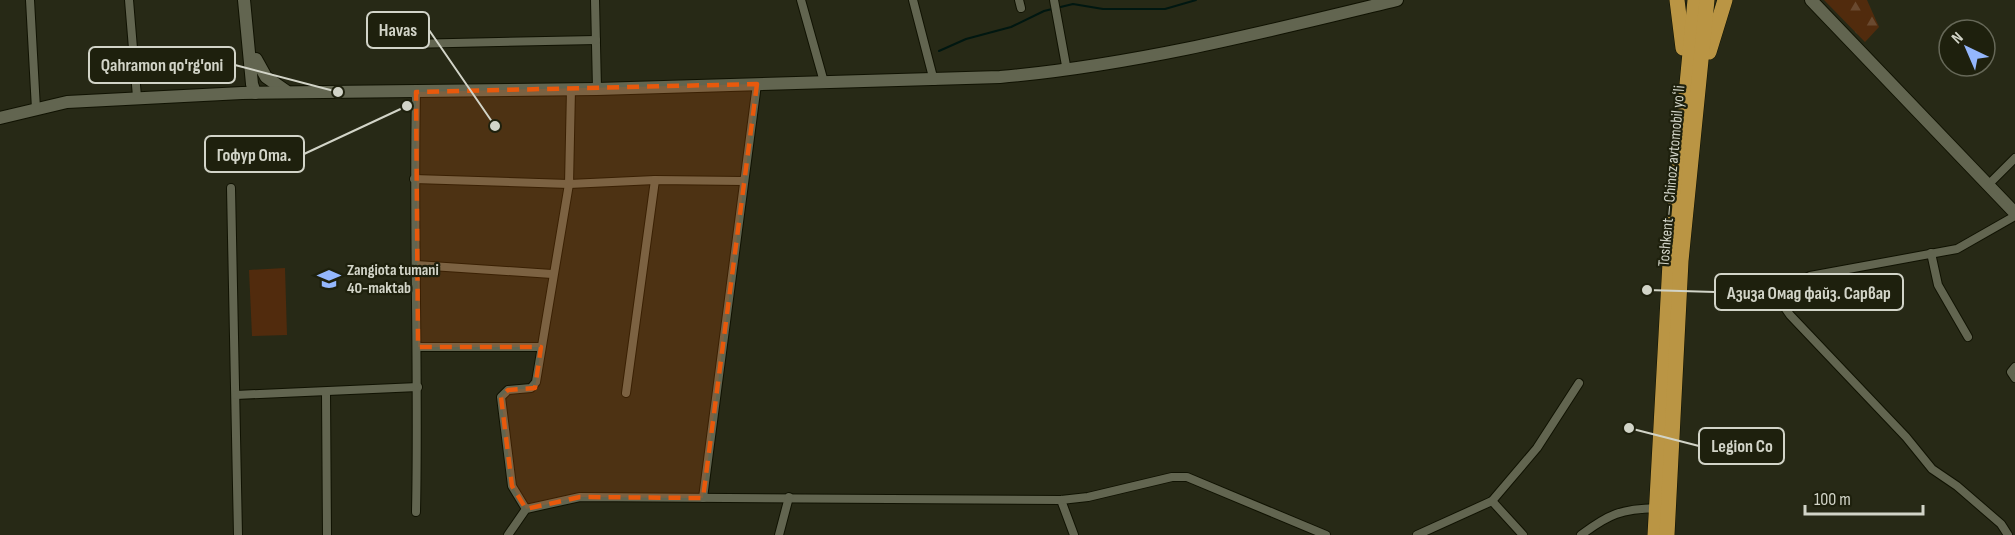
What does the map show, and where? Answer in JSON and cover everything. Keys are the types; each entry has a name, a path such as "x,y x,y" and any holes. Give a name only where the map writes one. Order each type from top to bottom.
{"highway":[{"path":"1677,0 1691,96"},
{"name":"Toshkent — Chinoz avtomobil yoʻli","path":"1667,535 1695,0"},
{"name":"Toshkent — Chinoz avtomobil yoʻli","path":"1655,535 1670,263 1691,96 1707,0"},
{"path":"1691,96 1725,0"}],"main road":[{"path":"244,0 252,84 255,93"},
{"path":"251,0 258,84 255,93"},
{"path":"0,118 67,102 137,97 287,92 597,89 934,81 1067,71 1186,50 1397,0"},
{"path":"1811,0 2015,215"},
{"path":"256,59 270,81 287,92"}],"street":[{"path":"30,0 36,109"},
{"path":"129,0 137,97"},
{"path":"595,0 597,89"},
{"path":"801,0 824,82"},
{"path":"913,0 934,81"},
{"path":"1053,0 1067,71"},
{"path":"407,44 596,40"},
{"path":"703,498 742,181 757,84"},
{"path":"526,509 512,486 501,397 508,390 534,386 569,184 571,89"},
{"path":"416,92 414,178 418,347 416,512"},
{"path":"1988,185 2015,158"},
{"path":"414,178 569,184 655,180 742,181"},
{"path":"626,393 655,180"},
{"path":"231,188 238,535"},
{"path":"2008,535 2001,524 1957,486 1932,469 1783,305 1781,292 1810,276 1956,249 2015,215"},
{"path":"1931,253 1938,285 1968,337"},
{"path":"416,265 552,274"},
{"path":"418,347 541,347"},
{"path":"2015,367 2011,372 2015,378"},
{"path":"1417,535 1492,501 1537,448 1579,383"},
{"path":"236,395 326,393 418,387"},
{"path":"326,393 327,535"},
{"path":"508,535 526,509 580,497 1061,500 1088,497 1172,477 1187,477 1326,535"},
{"path":"779,535 789,497"},
{"path":"1061,500 1074,535"},
{"path":"1492,501 1523,535"},
{"path":"1581,535 1606,516 1627,509 1657,508"}],"highlighted area":[{"path":"757,84 703,498 580,497 526,509 512,486 501,397 508,390 535,388 541,347 418,347 416,92"}],"green space":[{"path":"1824,0 1867,0 1879,27 1865,42"},
{"path":"285,268 287,335 252,336 249,270"}],"waterway":[{"path":"939,51 966,39 1011,27 1044,11 1073,4 1103,9 1165,9 1196,0"}],"place":[{"name":"Qahramon qo'rg'oni","path":"338,92"},
{"name":"Гофур Ота.","path":"407,106"},
{"name":"Havas","path":"495,126"},
{"name":"Zangiota tumani 40-maktab","path":"329,279"},
{"name":"Азиза Омад файз. Сарвар","path":"1647,290"},
{"name":"Legion Co","path":"1629,428"}]}
